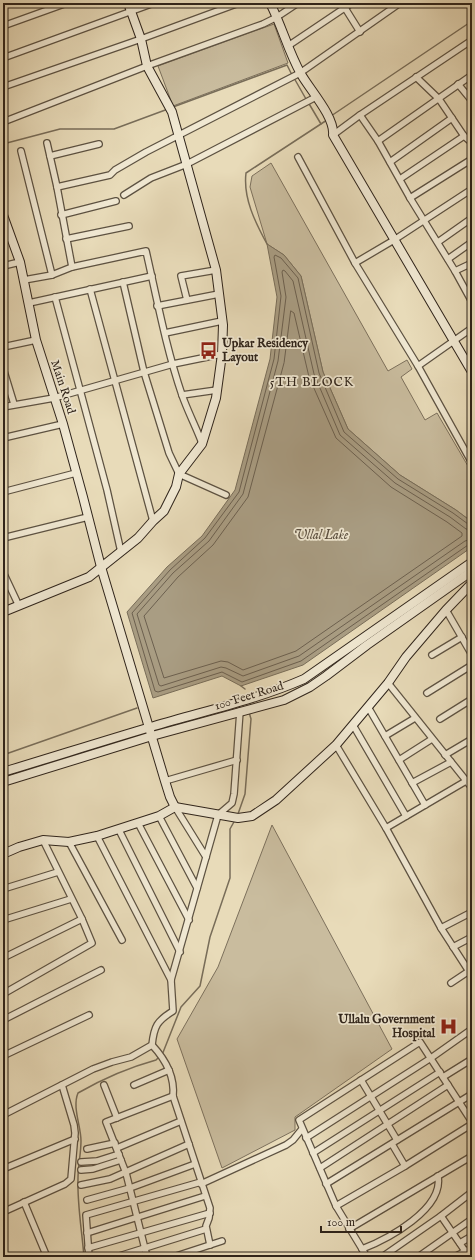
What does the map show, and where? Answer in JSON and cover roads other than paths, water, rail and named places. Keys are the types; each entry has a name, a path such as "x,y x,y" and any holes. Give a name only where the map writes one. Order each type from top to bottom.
{"street":[{"path":"3,26 67,3"},
{"path":"3,612 89,577 138,538 164,510 176,487 180,474 202,444 217,390 222,354 222,321 216,270 172,112 147,66 141,39 128,3"},
{"path":"3,58 154,3"},
{"path":"3,87 239,3"},
{"path":"270,3 300,73 334,128 333,135 472,372"},
{"path":"3,122 147,66 263,24 277,17 298,3"},
{"path":"288,46 352,3"},
{"path":"57,187 110,175 120,166 300,73 400,3"},
{"path":"345,8 360,32"},
{"path":"333,135 360,115 472,40"},
{"path":"378,141 472,74"},
{"path":"416,77 439,98 464,136 472,143"},
{"path":"458,84 472,100"},
{"path":"124,195 151,178 187,164 316,98"},
{"path":"360,115 378,141 472,302"},
{"path":"390,162 452,118"},
{"path":"400,179 464,136"},
{"path":"47,143 72,267"},
{"path":"50,156 100,144"},
{"path":"21,151 52,274"},
{"path":"298,157 355,263 418,366 472,463"},
{"path":"410,198 472,159"},
{"path":"355,263 394,240 472,189"},
{"path":"61,214 116,201"},
{"name":"Main Road","path":"3,215 20,262 36,340 63,424 101,567 165,781 175,807"},
{"path":"438,242 472,218"},
{"path":"66,239 129,226"},
{"path":"448,259 472,242"},
{"path":"24,280 52,274 72,267 146,251 157,306 173,364 182,395 202,444"},
{"path":"3,266 20,262"},
{"path":"455,271 472,263"},
{"path":"187,300 181,276 216,270"},
{"path":"29,303 152,276"},
{"path":"123,282 144,372 169,453 180,474 226,495"},
{"path":"90,289 153,521"},
{"path":"157,306 219,294"},
{"path":"55,297 107,490 121,552"},
{"path":"165,333 222,321"},
{"path":"418,366 472,328"},
{"path":"3,347 36,340"},
{"path":"3,407 54,398 173,364 222,354"},
{"path":"3,372 14,404"},
{"path":"182,395 217,390"},
{"path":"3,438 63,424"},
{"path":"3,492 76,473"},
{"path":"3,538 88,517"},
{"name":"100 Feet Road","path":"3,782 280,689 304,678 472,562"},
{"name":"100 Feet Road","path":"3,772 151,732 284,700 310,686 472,570"},
{"path":"3,572 19,606"},
{"path":"3,854 19,847 43,840 69,842 119,830 159,816 175,807 238,818 252,816 276,800 336,746 388,683 406,657 446,610 472,583"},
{"path":"446,610 472,655"},
{"path":"432,655 462,637"},
{"path":"427,693 472,665"},
{"path":"388,683 472,788"},
{"path":"440,719 472,699"},
{"path":"368,707 425,806"},
{"path":"3,1115 93,1069 132,1057 152,1045 155,1030 160,1019 173,1011 171,980 218,815 232,803 237,760 246,710"},
{"path":"385,736 416,718"},
{"path":"353,725 406,816"},
{"path":"445,755 472,738"},
{"path":"399,760 432,739"},
{"path":"336,746 386,828 441,928 471,972 451,983"},
{"path":"165,781 237,760"},
{"path":"412,783 451,762"},
{"path":"386,828 466,781"},
{"path":"175,807 206,857"},
{"path":"159,816 197,888"},
{"path":"138,823 189,920"},
{"path":"119,830 180,952"},
{"path":"97,836 171,980"},
{"path":"3,994 92,942 43,840"},
{"path":"69,842 122,940"},
{"path":"3,889 58,872"},
{"path":"3,920 72,899"},
{"path":"441,928 472,912"},
{"path":"3,958 82,919"},
{"path":"453,947 472,937"},
{"path":"3,1020 101,970"},
{"path":"3,1056 89,1015"},
{"path":"306,1138 431,1058 472,1029"},
{"path":"336,1206 405,1166 472,1123 420,1042 299,1120 336,1206 367,1257"},
{"path":"152,1045 162,1055 169,1070 173,1082 173,1096 210,1208 206,1229 210,1245"},
{"path":"313,1153 380,1111 472,1059"},
{"path":"134,1085 169,1070"},
{"path":"361,1080 397,1140"},
{"path":"3,1212 70,1182 75,1139 74,1125 62,1085"},
{"path":"104,1085 117,1118"},
{"path":"320,1168 448,1085"},
{"path":"326,1184 472,1094"},
{"path":"147,1257 138,1216 126,1173 106,1122 173,1096"},
{"path":"87,1149 116,1145 181,1121"},
{"path":"89,1257 86,1215 201,1183 286,1145 302,1129"},
{"path":"3,1169 75,1139"},
{"path":"81,1185 104,1181 126,1173 188,1144"},
{"path":"392,1144 405,1166"},
{"path":"81,1162 97,1161 119,1154"},
{"path":"349,1229 472,1156"},
{"path":"81,1170 93,1169 121,1160"},
{"path":"87,1200 130,1188 195,1164"},
{"path":"362,1249 389,1236 421,1214 436,1194 439,1186 438,1176"},
{"path":"382,1257 441,1216 472,1192"},
{"path":"87,1233 205,1196"},
{"path":"24,1202 47,1257"},
{"path":"88,1248 210,1213"},
{"path":"441,1216 465,1251"},
{"path":"418,1257 472,1219"},
{"path":"116,1257 206,1229"},
{"path":"460,1244 472,1236"},
{"path":"173,1257 222,1241"},
{"path":"454,1257 472,1248"},
{"path":"3,1251 6,1257"}],"water":[{"name":"Ullal Lake","path":"267,244 284,255 301,276 323,372 348,429 400,475 456,510 472,522 472,547 303,665 241,686 222,676 153,698 127,612 167,567 202,536 235,490 270,359 277,297"}],"waterway":[{"path":"331,116 472,21"},
{"path":"173,107 287,65 292,75"},
{"path":"294,78 306,99"},
{"path":"308,102 321,124"},
{"path":"3,144 60,129 114,129 168,109"},
{"path":"267,244 254,218 248,201 246,192 246,173 327,120"},
{"path":"241,686 245,689"},
{"path":"3,755 137,708"},
{"path":"238,814 245,794 251,719 249,712"},
{"path":"162,1055 181,1007 200,986 210,937 230,878 230,829 235,820"},
{"path":"84,1257 78,1198 81,1135 76,1110 76,1098 78,1093 97,1083 135,1066 156,1060 159,1057"}],"place":[{"name":"Upkar Residency Layout","path":"209,350"},
{"name":"Ullalu Government Hospital","path":"448,1026"}],"district":[{"name":"5TH BLOCK","path":"312,382"}]}
